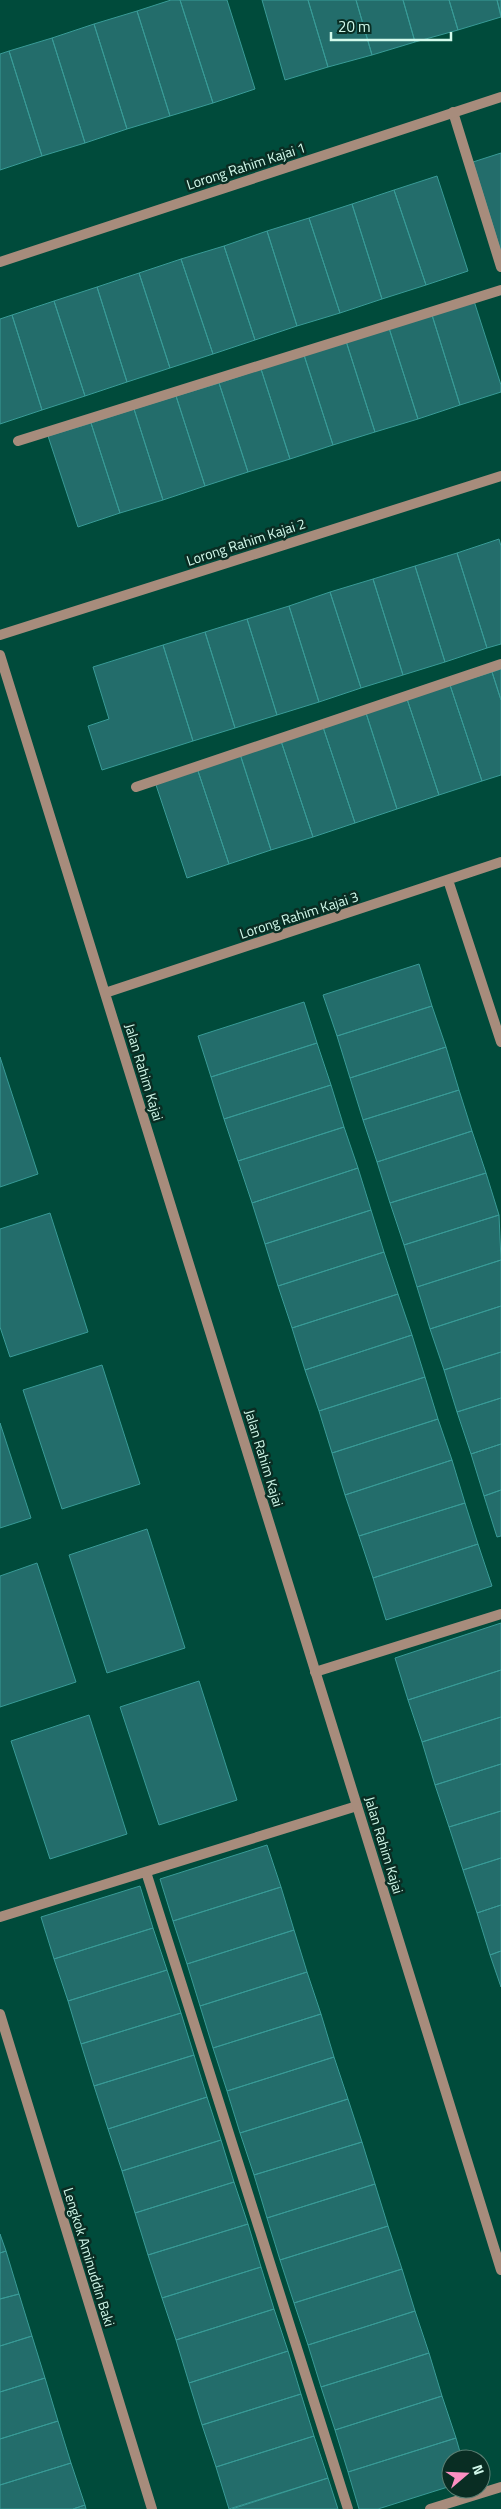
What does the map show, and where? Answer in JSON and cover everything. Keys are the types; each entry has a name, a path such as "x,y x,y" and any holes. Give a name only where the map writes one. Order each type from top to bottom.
{"street":[{"name":"Lorong Rahim Kajai 1","path":"0,262 501,97"},
{"path":"453,112 501,267"},
{"path":"18,441 501,290"},
{"name":"Lorong Rahim Kajai 2","path":"0,635 501,476"},
{"name":"Jalan Rahim Kajai","path":"0,655 501,2270"},
{"path":"136,787 501,664"},
{"name":"Lorong Rahim Kajai 3","path":"105,993 501,862"},
{"path":"448,880 501,1042"},
{"path":"315,1672 501,1614"},
{"path":"0,1917 357,1806"},
{"path":"146,1872 348,2509"},
{"name":"Lengkok Aminuddin Baki","path":"0,2014 152,2509"},
{"path":"430,2509 501,2487"}],"building":[{"path":"171,0 180,0 213,103 170,116 137,11"},
{"path":"180,0 227,0 255,89 213,103"},
{"path":"262,0 308,0 328,67 285,80"},
{"path":"308,0 356,0 372,55 328,67"},
{"path":"356,0 403,0 415,42 372,55"},
{"path":"403,0 449,0 458,30 415,42"},
{"path":"449,0 497,0 501,17 458,30"},
{"path":"497,0 501,0 501,15"},
{"path":"137,11 170,116 127,129 94,24"},
{"path":"94,24 127,129 85,143 52,38"},
{"path":"52,38 85,143 42,156 9,51"},
{"path":"9,51 42,156 0,170 0,54"},
{"path":"501,153 501,252 473,162"},
{"path":"437,176 468,271 426,285 394,190"},
{"path":"394,190 426,285 382,299 352,204"},
{"path":"352,204 382,299 340,313 309,218"},
{"path":"309,218 340,313 297,326 267,231"},
{"path":"267,231 297,326 255,340 224,246"},
{"path":"224,246 255,340 213,354 181,259"},
{"path":"181,259 213,354 170,368 139,273"},
{"path":"139,273 170,368 127,382 97,287"},
{"path":"97,287 127,382 85,396 54,301"},
{"path":"54,301 85,396 42,410 12,315"},
{"path":"474,301 501,385 501,392 460,405 432,315"},
{"path":"12,315 42,410 0,424 0,319"},
{"path":"432,315 460,405 418,419 389,328"},
{"path":"389,328 418,419 375,432 346,341"},
{"path":"346,341 375,432 333,445 304,355"},
{"path":"304,355 333,445 290,459 261,369"},
{"path":"261,369 290,459 248,472 219,383"},
{"path":"219,383 248,472 205,486 176,396"},
{"path":"176,396 205,486 163,500 134,409"},
{"path":"134,409 163,500 120,513 91,423"},
{"path":"91,423 120,513 78,527 48,436"},
{"path":"499,539 501,546 501,644 487,648 457,553"},
{"path":"457,553 487,648 445,662 415,566"},
{"path":"415,566 445,662 403,675 373,579"},
{"path":"373,579 403,675 361,688 330,592"},
{"path":"330,592 361,688 319,702 289,606"},
{"path":"289,606 319,702 277,715 247,619"},
{"path":"247,619 277,715 235,728 205,632"},
{"path":"205,632 235,728 193,741 163,645"},
{"path":"163,645 193,741 102,770 88,726 109,719 93,667"},
{"path":"501,669 501,700 492,672"},
{"path":"492,672 501,700 501,775 482,781 450,685"},
{"path":"450,685 482,781 439,795 407,699"},
{"path":"407,699 439,795 397,809 366,713"},
{"path":"366,713 397,809 355,823 323,727"},
{"path":"323,727 355,823 313,837 281,741"},
{"path":"281,741 313,837 271,850 240,754"},
{"path":"240,754 271,850 229,864 197,768"},
{"path":"197,768 229,864 187,878 155,782"},
{"path":"419,964 432,1006 337,1036 323,995"},
{"path":"304,1002 317,1043 211,1077 198,1036"},
{"path":"432,1006 446,1047 350,1078 337,1036"},
{"path":"317,1043 331,1085 224,1119 211,1077"},
{"path":"446,1047 459,1090 363,1120 350,1078"},
{"path":"0,1057 38,1174 0,1187"},
{"path":"331,1085 344,1127 238,1161 224,1119"},
{"path":"459,1090 472,1131 377,1162 363,1120"},
{"path":"344,1127 358,1168 252,1203 238,1161"},
{"path":"472,1131 486,1173 390,1203 377,1162"},
{"path":"358,1168 371,1210 265,1244 252,1203"},
{"path":"486,1173 499,1215 404,1245 390,1203"},
{"path":"371,1210 384,1252 278,1286 265,1244"},
{"path":"50,1213 88,1332 10,1357 0,1327 0,1229"},
{"path":"499,1215 501,1260 417,1287 404,1245"},
{"path":"384,1252 398,1294 292,1328 278,1286"},
{"path":"501,1260 501,1306 430,1329 417,1287"},
{"path":"398,1294 412,1335 305,1370 292,1328"},
{"path":"501,1306 501,1352 444,1370 430,1329"},
{"path":"412,1335 425,1377 319,1411 305,1370"},
{"path":"501,1352 501,1398 457,1412 444,1370"},
{"path":"102,1365 140,1484 62,1509 23,1390"},
{"path":"425,1377 438,1419 332,1453 319,1411"},
{"path":"501,1398 501,1444 471,1454 457,1412"},
{"path":"438,1419 452,1460 345,1495 332,1453"},
{"path":"0,1423 31,1518 0,1528"},
{"path":"501,1444 501,1490 484,1496 471,1454"},
{"path":"452,1460 465,1503 359,1536 345,1495"},
{"path":"501,1490 501,1536 497,1537 484,1496"},
{"path":"465,1503 478,1544 373,1578 359,1536"},
{"path":"147,1529 185,1648 107,1673 69,1555"},
{"path":"478,1544 492,1586 386,1620 373,1578"},
{"path":"37,1563 76,1682 0,1707 0,1576"},
{"path":"501,1623 501,1670 408,1700 395,1658"},
{"path":"501,1670 501,1717 422,1742 408,1700"},
{"path":"199,1681 237,1800 159,1825 120,1707"},
{"path":"89,1715 127,1834 50,1859 11,1741"},
{"path":"501,1717 501,1764 435,1785 422,1742"},
{"path":"501,1764 501,1811 449,1827 435,1785"},
{"path":"501,1811 501,1858 463,1870 449,1827"},
{"path":"267,1845 281,1887 173,1921 160,1879"},
{"path":"501,1858 501,1905 477,1913 463,1870"},
{"path":"140,1886 153,1928 54,1959 41,1917"},
{"path":"281,1887 294,1930 187,1964 173,1921"},
{"path":"501,1905 501,1951 490,1955 477,1913"},
{"path":"153,1928 167,1970 68,2001 54,1959"},
{"path":"294,1930 307,1972 200,2006 187,1964"},
{"path":"501,1951 501,1987 490,1955"},
{"path":"167,1970 181,2013 81,2044 68,2001"},
{"path":"307,1972 321,2014 213,2048 200,2006"},
{"path":"181,2013 194,2055 94,2086 81,2044"},
{"path":"321,2014 334,2057 227,2091 213,2048"},
{"path":"194,2055 207,2097 108,2129 94,2086"},
{"path":"334,2057 348,2099 240,2133 227,2091"},
{"path":"207,2097 221,2140 122,2171 108,2129"},
{"path":"348,2099 362,2142 254,2175 240,2133"},
{"path":"221,2140 234,2182 135,2213 122,2171"},
{"path":"362,2142 375,2184 267,2218 254,2175"},
{"path":"234,2182 248,2224 148,2255 135,2213"},
{"path":"375,2184 388,2226 280,2260 267,2218"},
{"path":"248,2224 261,2267 162,2298 148,2255"},
{"path":"388,2226 402,2269 294,2303 280,2260"},
{"path":"0,2234 6,2251 0,2253"},
{"path":"6,2251 19,2294 0,2299 0,2253"},
{"path":"261,2267 274,2309 176,2340 162,2298"},
{"path":"402,2269 415,2311 308,2345 294,2303"},
{"path":"19,2294 32,2336 0,2346 0,2299"},
{"path":"274,2309 288,2351 189,2383 176,2340"},
{"path":"415,2311 429,2353 321,2387 308,2345"},
{"path":"32,2336 45,2378 0,2392 0,2346"},
{"path":"288,2351 301,2394 202,2425 189,2383"},
{"path":"429,2353 442,2396 335,2430 321,2387"},
{"path":"45,2378 58,2421 0,2439 0,2392"},
{"path":"301,2394 314,2436 216,2467 202,2425"},
{"path":"442,2396 456,2438 348,2472 335,2430"},
{"path":"58,2421 71,2463 0,2485 0,2439"},
{"path":"314,2436 328,2478 229,2509 216,2467"},
{"path":"456,2438 459,2449 441,2449 441,2489 378,2509 359,2509 348,2472"},
{"path":"71,2463 85,2505 73,2509 0,2509 0,2485"},
{"path":"328,2478 338,2509 232,2509"},
{"path":"85,2505 86,2509 73,2509"}]}
